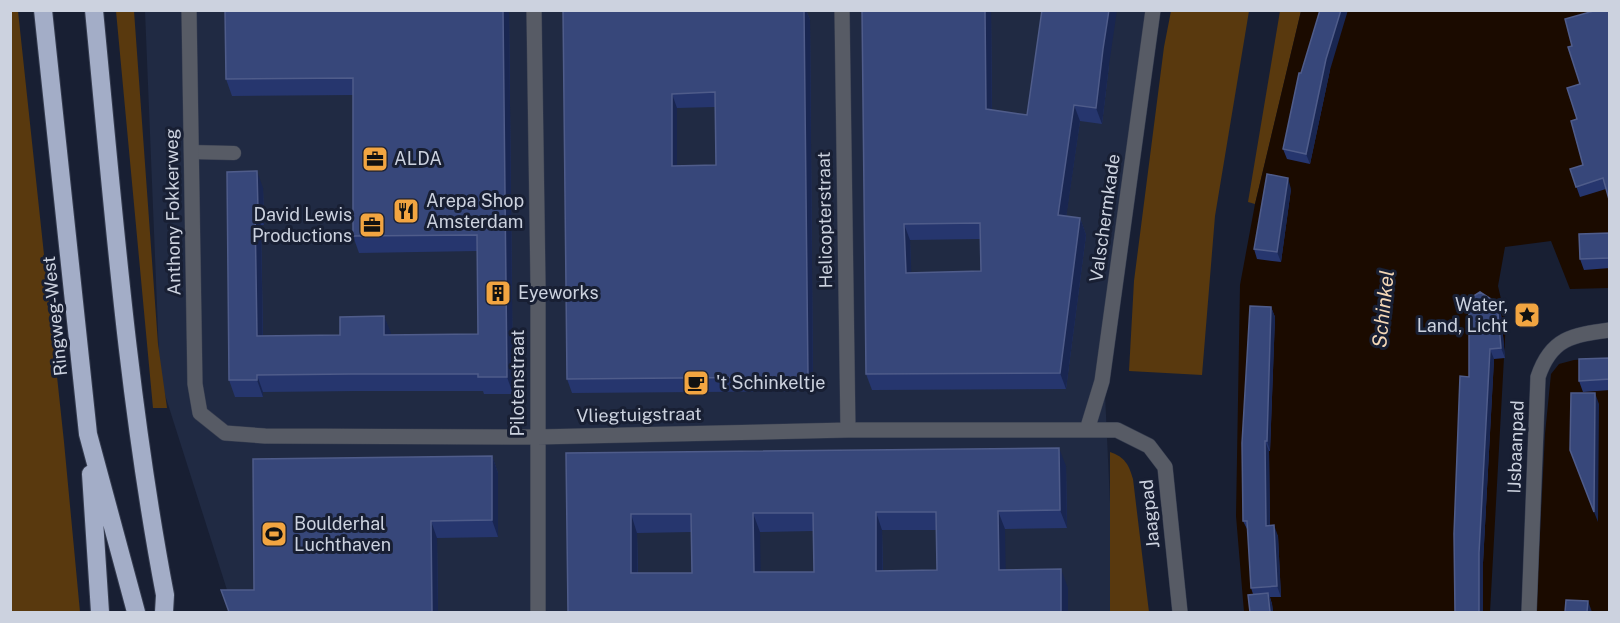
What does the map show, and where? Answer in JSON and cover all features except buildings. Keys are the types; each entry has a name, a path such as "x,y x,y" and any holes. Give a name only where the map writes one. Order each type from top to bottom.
{"highway":[{"name":"Ringweg-West","path":"44,10 88,434 136,612"},
{"path":"94,10 125,329 140,455 165,595 164,612"},
{"path":"88,434 100,612"}],"street":[{"name":"Anthony Fokkerweg","path":"189,10 195,384 200,413"},
{"name":"Pilotenstraat","path":"534,10 538,612"},
{"name":"Helicopterstraat","path":"842,10 848,430"},
{"name":"Valschermkade","path":"1087,430 1102,381 1153,10"},
{"name":"IJsbaanpad","path":"1529,612 1538,377 1544,360 1566,339 1586,333 1610,330"},
{"name":"Vliegtuigstraat","path":"200,413 225,433 276,436 537,437 848,430 1087,430"},
{"name":"Jaagpad","path":"1087,430 1117,430 1149,446 1165,467 1180,612"}],"lane":[{"path":"191,152 234,153"}],"shaded area":[{"path":"10,11 18,11 80,612 11,612"},
{"path":"116,11 134,11 158,344 167,408 153,408"},
{"path":"145,11 1148,11 1103,350 1115,612 234,612 160,379"},
{"path":"1171,11 1249,11 1215,216 1202,375 1129,371 1134,281 1164,47"},
{"path":"1280,11 1301,11 1255,204 1248,202"},
{"path":"1110,452 1126,462 1133,479 1149,612 1110,612"}],"water":[{"name":"Schinkel","path":"1301,11 1609,11 1609,288 1570,289 1551,241 1505,247 1498,286 1506,321 1490,612 1244,612 1236,516 1240,285 1255,204"},
{"path":"1609,358 1609,612 1536,612 1545,434 1551,374 1559,364 1574,360"}],"place":[{"name":"ALDA","path":"375,159"},
{"name":"Arepa Shop Amsterdam","path":"406,211"},
{"name":"David Lewis Productions","path":"372,225"},
{"name":"Eyeworks","path":"498,293"},
{"name":"Water, Land, Licht","path":"1527,315"},
{"name":"'t Schinkeltje","path":"696,383"},
{"name":"Boulderhal Luchthaven","path":"274,534"}]}
